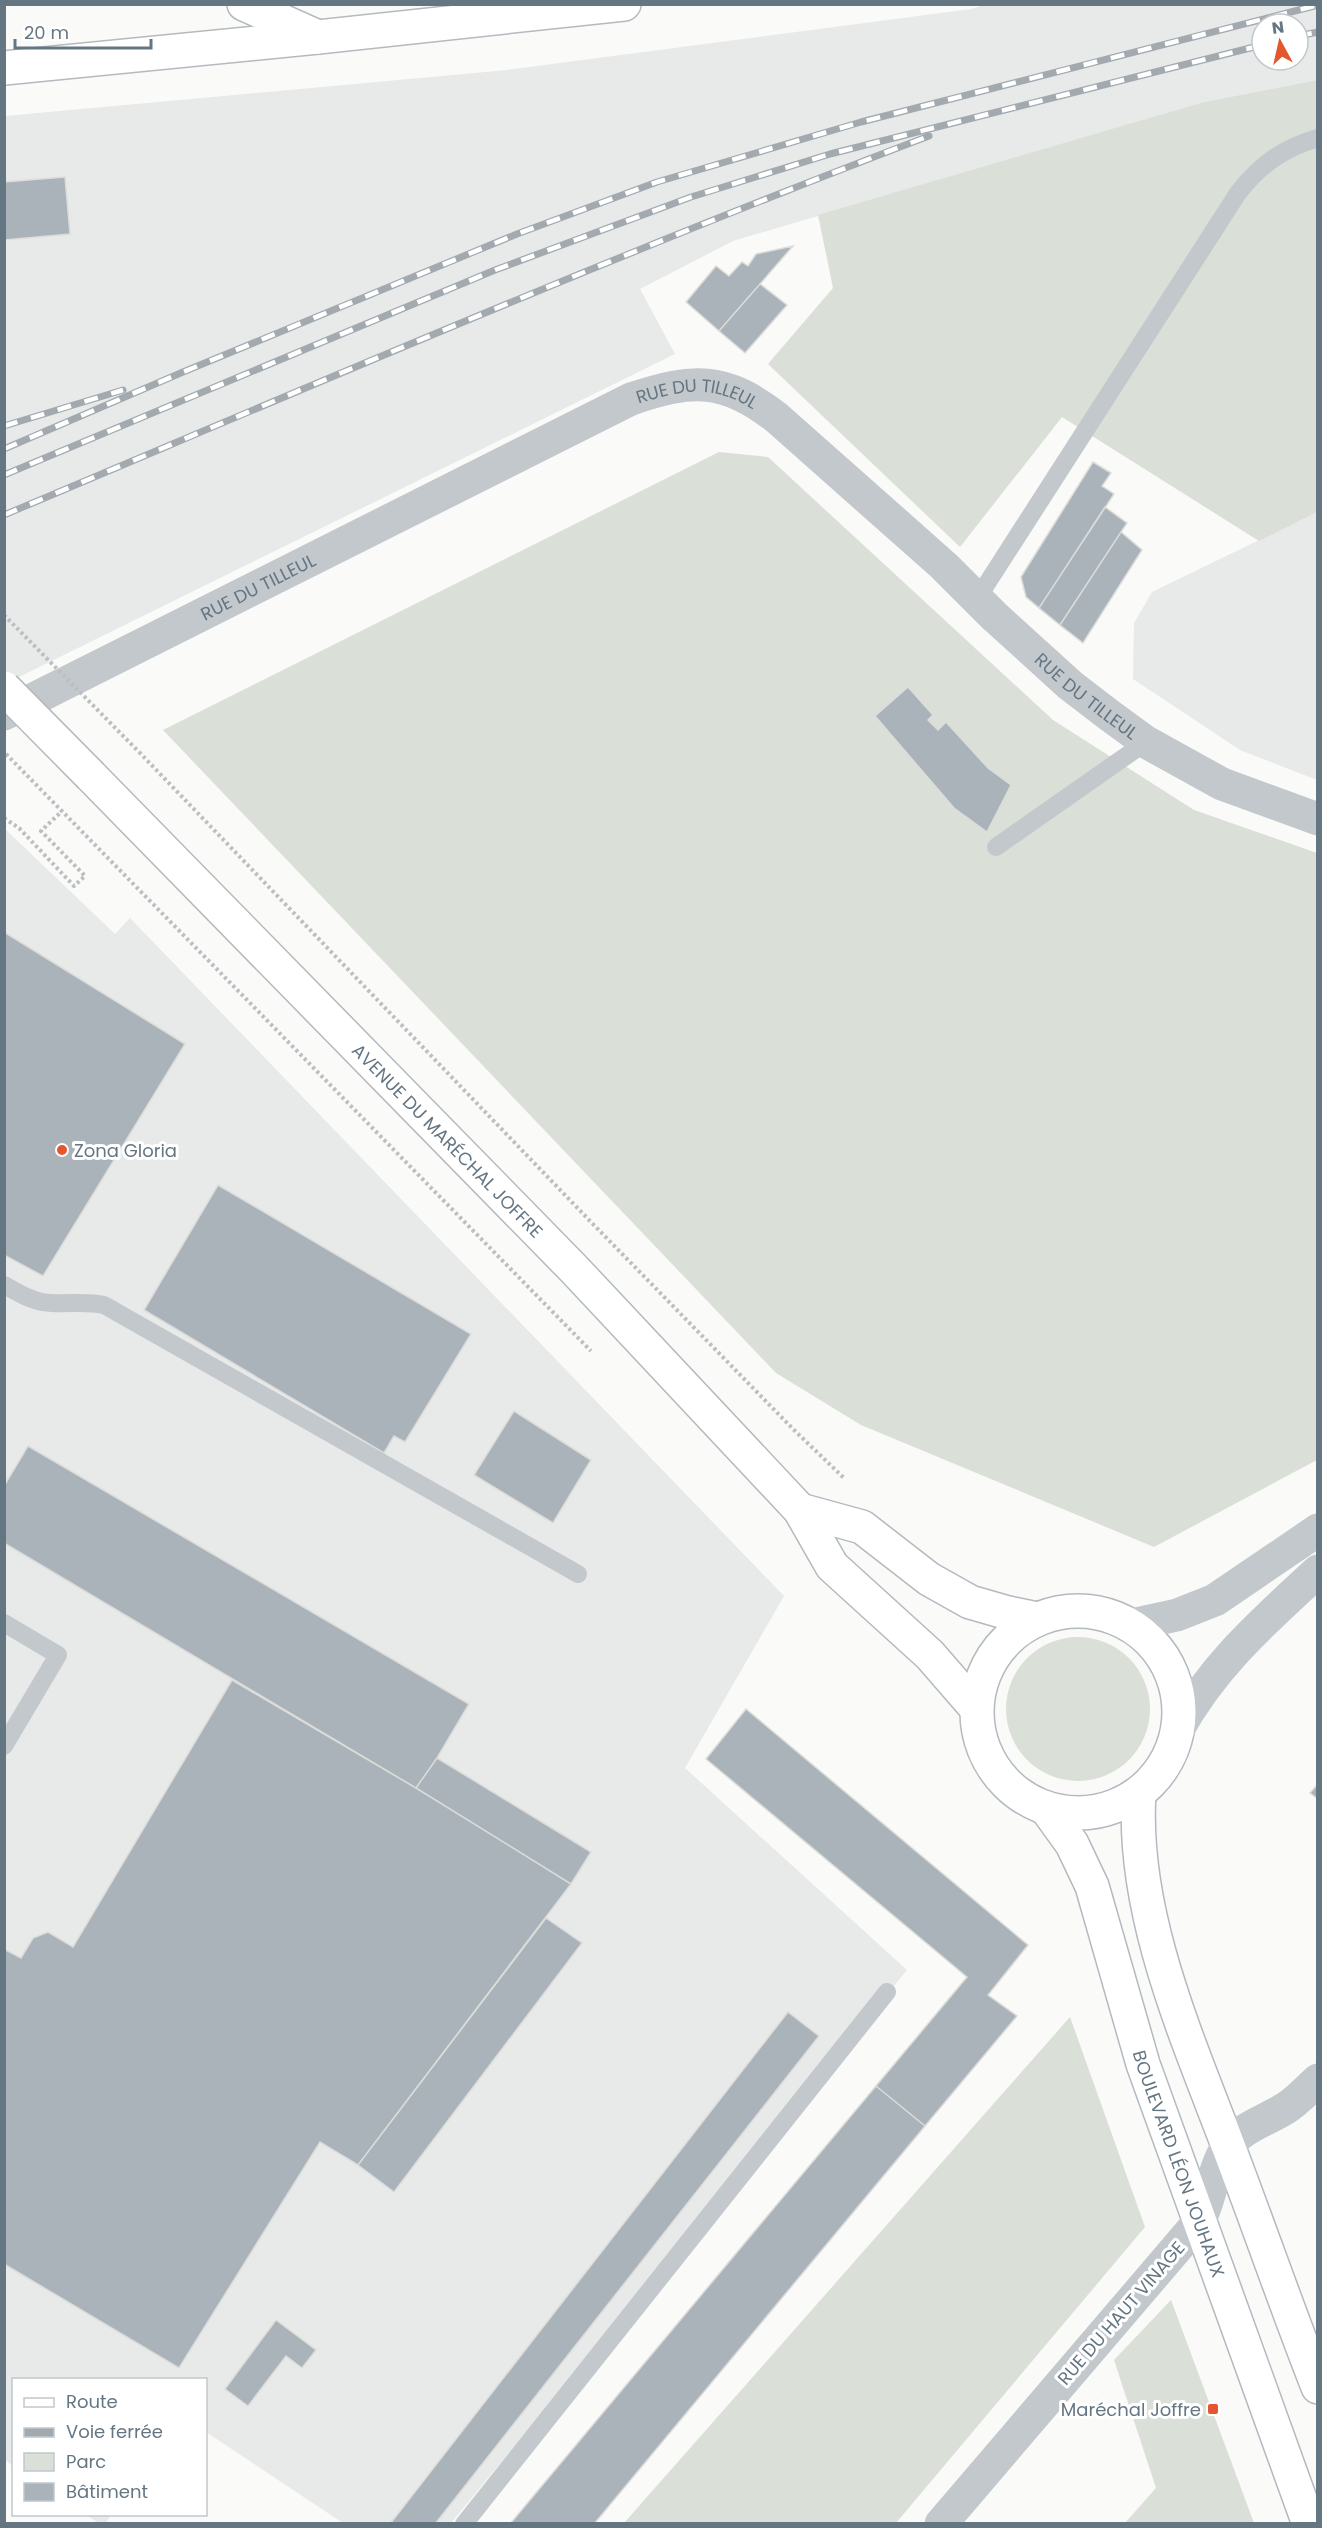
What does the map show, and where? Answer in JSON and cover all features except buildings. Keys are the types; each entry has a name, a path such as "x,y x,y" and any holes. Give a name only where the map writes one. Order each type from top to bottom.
{"main road":[{"path":"244,4 318,38"},
{"path":"4,68 318,38 624,4"},
{"name":"AVENUE DU MARÉCHAL JOFFRE","path":"4,688 573,1269 800,1510 832,1566 930,1655 976,1708"},
{"path":"800,1510 862,1527 929,1579 970,1602 1008,1614 1037,1619"},
{"path":"1069,1610 1101,1613 1131,1625 1154,1645 1170,1670 1178,1700 1174,1745 1160,1772 1139,1793 1110,1808 1094,1811 1062,1812 1046,1808 1017,1793 995,1770 980,1741 976,1708 982,1677 993,1655 1009,1636 1037,1619 1069,1610"},
{"path":"1139,1793 1137,1834 1151,1920 1184,2025 1317,2387"},
{"name":"BOULEVARD LÉON JOUHAUX","path":"1046,1808 1072,1844 1092,1886 1143,2064 1309,2523"}],"street":[{"name":"RUE DU TILLEUL","path":"4,714 631,399 662,388 710,385 732,389 756,401 944,566 1070,685 1146,742 1222,784 1317,819"},
{"path":"1131,1625 1184,1613 1215,1600 1317,1530"},
{"path":"1177,1731 1199,1693 1215,1672 1317,1571"},
{"name":"RUE DU HAUT VINAGE","path":"941,2523 1199,2222 1228,2146 1240,2134 1287,2108 1317,2080"}],"lane":[{"path":"977,599 1238,193 1265,163 1283,151 1317,138"},
{"path":"996,846 1146,742"},
{"path":"4,1285 37,1301 51,1304 92,1302 104,1305 578,1574"},
{"path":"4,1623 58,1655 4,1746"},
{"path":"464,2523 887,1992"}],"path":[{"path":"4,615 139,752 590,1221 793,1429 850,1484"},
{"path":"4,753 47,797"},
{"path":"4,818 19,828 74,886 85,876 41,831 61,812"}],"shaded area":[{"path":"984,5 1317,5 1317,80 1204,102 733,241 640,289 675,354 5,684 5,116 507,70 971,9"},
{"path":"1317,512 1317,780 1240,750 1133,679 1134,623 1152,592"},
{"path":"4,828 115,934 130,918 784,1596 685,1768 907,1970 451,2523 343,2523 207,2433 207,2378 12,2378 12,2465 5,2460"},
{"path":"88,2516 110,2516 105,2524"}],"green space":[{"path":"1317,80 1317,512 1259,541 1062,417 960,547 768,364 833,288 818,215 1204,102"},
{"path":"719,452 768,457 1053,720 1194,810 1317,853 1317,1460 1154,1547 861,1425 776,1373 163,730"},
{"path":"1078,1637 1106,1642 1129,1658 1145,1681 1150,1709 1145,1737 1129,1760 1106,1776 1078,1781 1050,1776 1027,1760 1011,1737 1006,1709 1011,1681 1027,1658 1050,1642"},
{"path":"1070,2017 1145,2227 896,2523 624,2523"},
{"path":"1171,2300 1254,2523 1125,2523 1156,2488 1114,2360"}],"railway":[{"path":"4,449 183,372 517,234 657,182 861,122 1318,5"},
{"path":"1310,34 1318,32"},
{"path":"4,475 495,270 691,197 830,154 1250,48"},
{"path":"4,515 580,274 929,136"},
{"path":"4,426 123,390"}],"place":[{"name":"Zona Gloria","path":"62,1150"},
{"name":"Maréchal Joffre","path":"1213,2409"}]}
